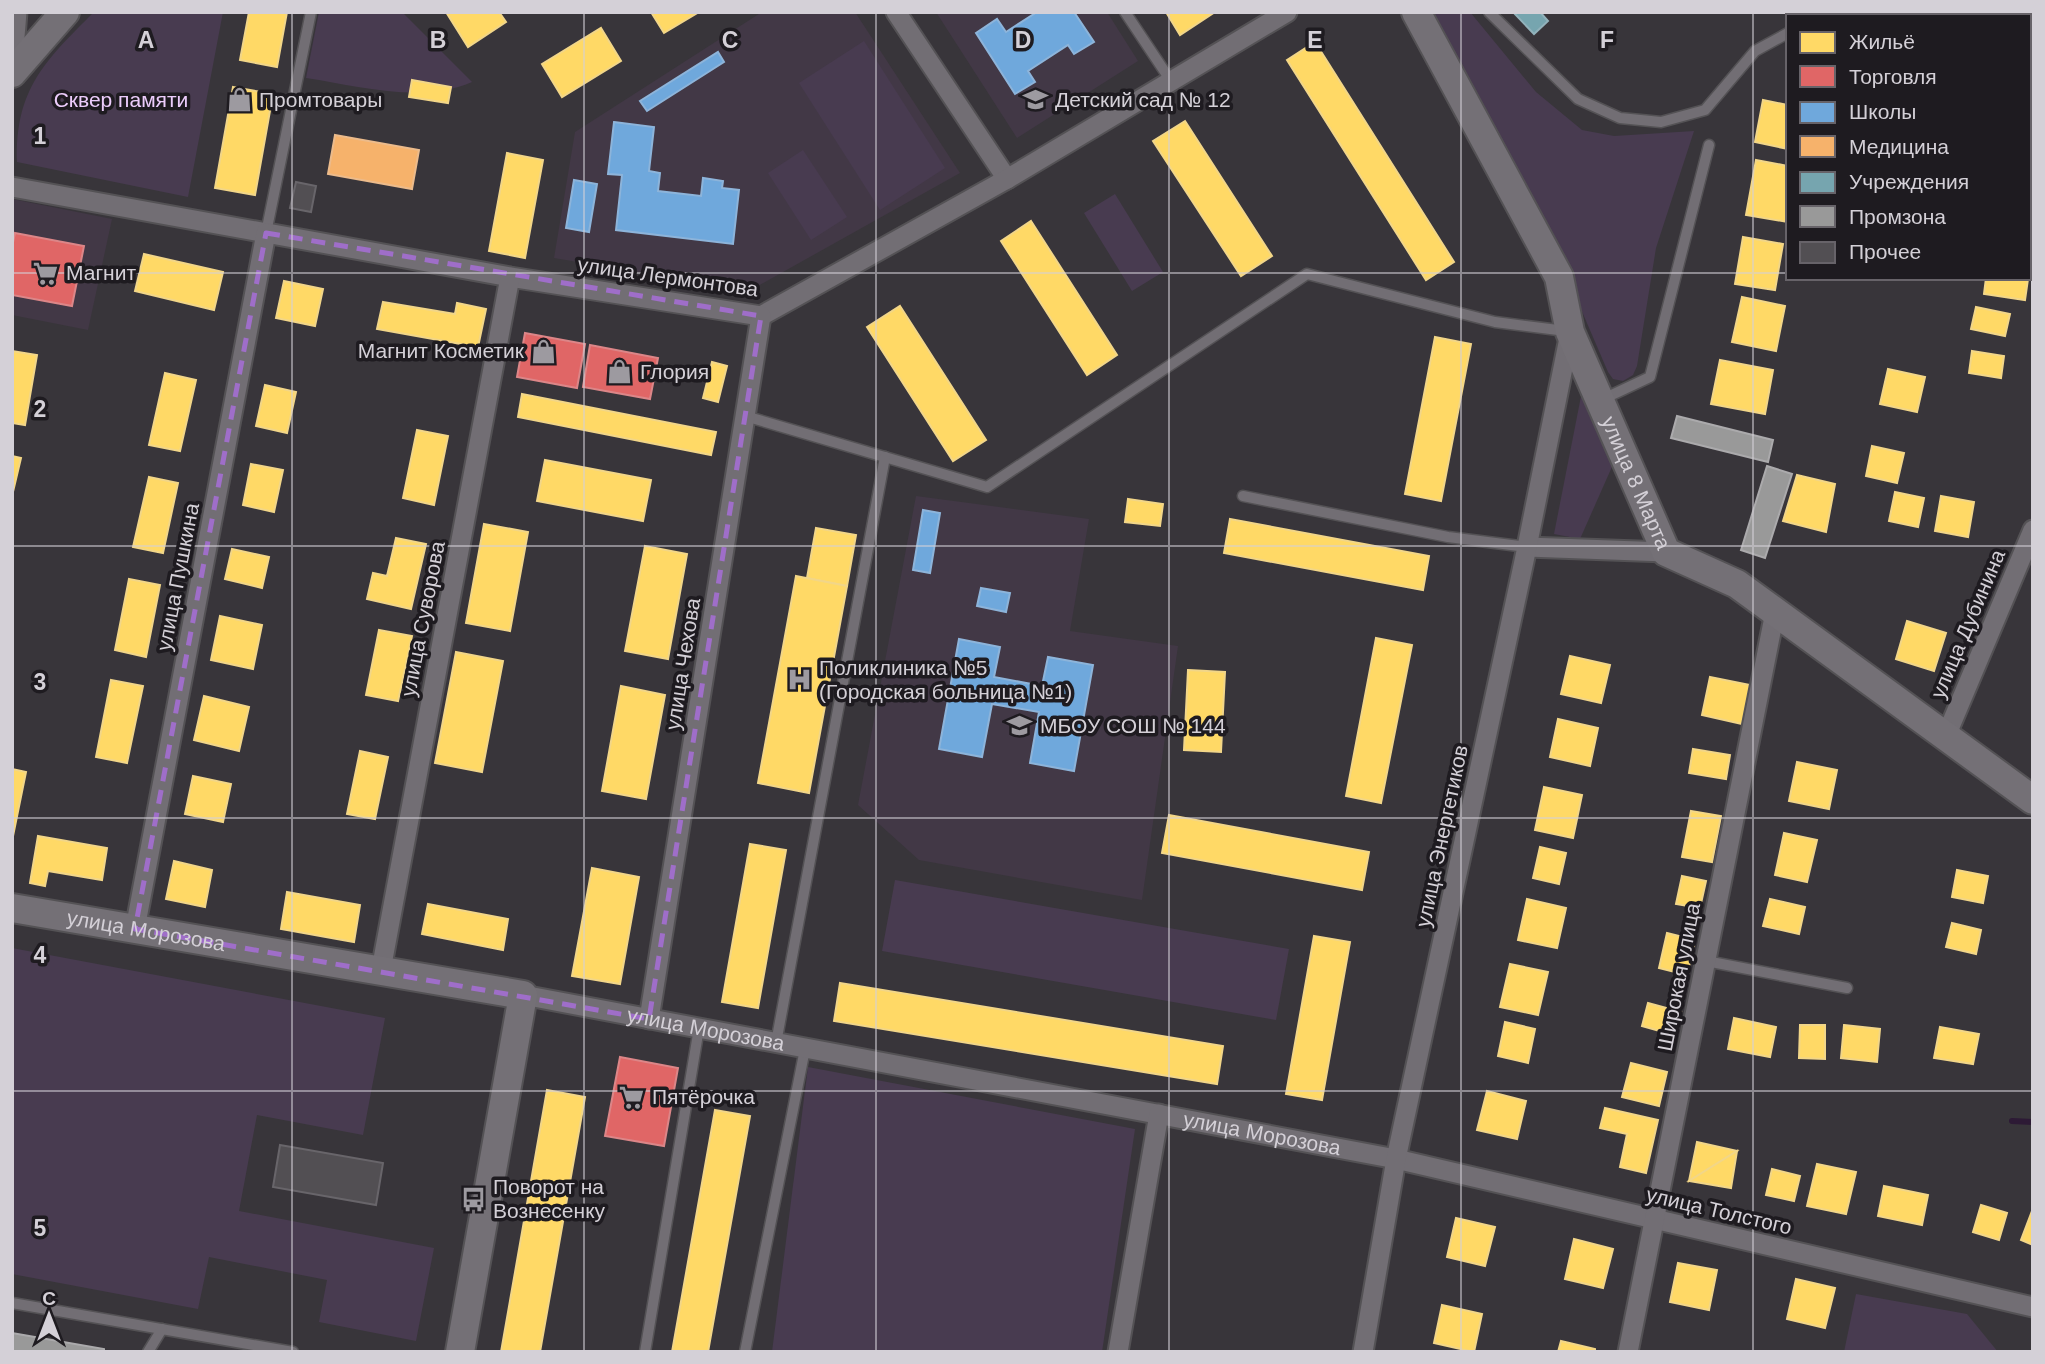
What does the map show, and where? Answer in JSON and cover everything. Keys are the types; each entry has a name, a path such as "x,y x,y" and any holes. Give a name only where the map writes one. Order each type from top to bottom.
{"street":[{"path":"12,73 17,12"},
{"path":"12,73 65,12"},
{"path":"896,12 1007,179"},
{"name":"улица Лермонтова","path":"12,187 510,277 761,316 1007,179 1287,12"},
{"name":"улица 8 Марта","path":"1416,12 1559,277 1570,332 1666,552 1737,584 2033,800"},
{"name":"улица Пушкина","path":"135,929 266,233"},
{"name":"улица Суворова","path":"381,970 510,277"},
{"name":"улица Чехова","path":"649,1018 761,316"},
{"name":"улица Энергетиков","path":"1363,1352 1395,1159 1527,548 1570,332"},
{"name":"улица Дубинина","path":"1946,736 2033,530"},
{"path":"1527,548 1666,552"},
{"name":"Широкая улица","path":"1628,1352 1775,612"},
{"name":"улица Морозова","path":"12,908 523,995 1395,1159"},
{"path":"460,1352 523,995"},
{"path":"1118,1352 1159,1114"},
{"name":"улица Толстого","path":"1395,1159 2033,1307"}],"lane":[{"path":"266,233 311,12"},
{"path":"1125,12 1171,81"},
{"path":"1489,12 1578,99 1620,118 1661,122 1705,110 1755,51 1786,34"},
{"path":"1600,401 1650,377 1710,145"},
{"path":"745,416 986,487 1307,274 1495,322 1570,332"},
{"path":"776,1044 885,457"},
{"path":"1243,496 1448,537 1527,548"},
{"path":"1706,961 1847,988"},
{"path":"645,1352 699,1028"},
{"path":"745,1352 805,1049"},
{"path":"12,1303 293,1352"},
{"path":"148,1352 162,1329"}],"highlighted area":[{"path":"266,233 761,316 649,1019 135,929"}],"shaded area":[{"path":"762,12 855,12 960,173 749,291 554,258 575,132"},
{"name":"Детский сад № 12","path":"936,12 1107,12 1138,61 1017,138"},
{"path":"12,199 112,219 88,330 12,315"},
{"name":"МБОУ СОШ № 144","path":"916,496 1089,519 1070,631 1178,646 1142,900 919,860 858,805"}],"green space":[{"name":"Сквер памяти","path":"94,12 223,12 188,197 17,162 21,115 36,78 61,46"},
{"path":"319,12 402,12 472,82 432,92 411,93 368,89 306,78"},
{"path":"1418,12 1470,12 1536,92 1582,130 1614,136 1694,131 1656,248 1637,366 1633,375 1623,381 1613,379 1608,372 1559,258"},
{"path":"864,41 945,168 880,210 799,83"},
{"path":"803,150 847,217 811,240 768,173"},
{"path":"1115,194 1163,272 1132,291 1084,213"},
{"path":"1584,381 1615,460 1580,539 1554,534"},
{"path":"895,880 1289,949 1276,1020 882,951"},
{"path":"12,948 385,1018 363,1135 257,1115 239,1211 434,1248 416,1341 319,1322 327,1280 209,1257 198,1309 12,1274"},
{"path":"808,1067 1135,1129 1102,1352 772,1352"},
{"path":"1856,1294 1967,1314 1998,1352 1844,1352"}],"building: Жильё":[{"path":"249,12 287,12 277,67 240,60"},
{"path":"446,12 499,12 506,22 468,47"},
{"path":"651,12 699,12 664,33"},
{"path":"1166,12 1215,12 1180,35"},
{"path":"601,28 621,61 562,97 542,64"},
{"path":"2031,34 2033,35 2031,60"},
{"path":"1315,42 1454,262 1426,280 1287,60"},
{"path":"412,80 451,87 448,103 409,97"},
{"path":"233,87 273,94 255,195 215,188"},
{"path":"1763,100 1786,105 1786,149 1755,142"},
{"path":"2031,100 2033,100 2031,124"},
{"path":"1185,121 1272,256 1241,276 1153,141"},
{"path":"507,153 543,160 525,258 489,251"},
{"path":"1756,160 1786,166 1786,222 1746,215"},
{"path":"1031,221 1117,355 1087,375 1001,241"},
{"path":"1743,237 1783,244 1775,290 1735,284"},
{"path":"144,254 223,272 214,310 135,291"},
{"path":"1986,280 2028,280 2025,300 1984,294"},
{"path":"284,281 323,289 315,326 276,318"},
{"path":"1742,297 1785,306 1776,351 1732,342"},
{"path":"383,302 455,314 457,303 486,309 478,347 377,329"},
{"path":"900,306 986,440 953,461 867,327"},
{"path":"1976,307 2010,314 2005,336 1971,329"},
{"path":"1435,337 1471,344 1441,501 1405,494"},
{"path":"12,351 37,355 25,425 12,423"},
{"path":"1972,351 2004,356 2001,378 1969,373"},
{"path":"1720,360 1773,370 1765,414 1711,404"},
{"path":"712,362 727,366 718,402 703,398"},
{"path":"1888,369 1925,377 1917,412 1880,404"},
{"path":"165,373 196,380 180,451 149,445"},
{"path":"265,385 296,392 287,433 256,426"},
{"path":"522,394 716,432 711,455 518,417"},
{"path":"417,430 448,436 434,505 403,498"},
{"path":"1872,446 1904,453 1897,483 1866,476"},
{"path":"12,456 21,458 12,496"},
{"path":"545,460 651,480 643,521 537,501"},
{"path":"251,464 283,470 274,512 243,505"},
{"path":"1797,475 1835,484 1826,532 1783,521"},
{"path":"149,477 178,483 163,553 133,547"},
{"path":"1895,492 1924,498 1918,527 1889,521"},
{"path":"1941,496 1974,502 1968,537 1935,531"},
{"path":"1128,499 1163,504 1160,526 1125,522"},
{"path":"1230,519 1429,556 1423,590 1224,553"},
{"path":"484,524 528,532 510,631 466,623"},
{"path":"816,528 856,535 847,586 807,578"},
{"path":"396,538 426,544 411,609 367,599 373,573 387,576"},
{"path":"645,546 687,554 668,659 625,651"},
{"path":"232,549 269,557 262,588 225,579"},
{"path":"796,576 847,586 809,793 758,783"},
{"path":"129,579 160,585 146,657 115,650"},
{"path":"220,616 262,625 253,669 211,660"},
{"path":"1907,621 1946,633 1934,671 1896,659"},
{"path":"379,630 412,636 398,701 366,695"},
{"path":"1376,638 1412,645 1381,803 1346,796"},
{"path":"456,652 503,661 482,772 435,763"},
{"path":"1570,656 1610,665 1601,703 1561,694"},
{"path":"1188,670 1225,672 1221,752 1184,750"},
{"path":"1710,677 1750,685 1742,724 1702,715"},
{"path":"111,680 143,686 127,763 96,757"},
{"path":"621,686 665,695 646,799 602,791"},
{"path":"204,696 249,707 239,751 194,740"},
{"path":"1558,719 1598,728 1590,766 1550,757"},
{"path":"1693,749 1730,755 1726,779 1689,773"},
{"path":"360,751 388,757 375,819 347,814"},
{"path":"1797,762 1837,770 1829,809 1789,801"},
{"path":"12,769 26,772 12,841"},
{"path":"193,776 231,784 223,822 185,814"},
{"path":"1544,787 1582,795 1573,838 1535,830"},
{"path":"1691,811 1721,816 1712,862 1682,857"},
{"path":"1169,815 1369,852 1362,890 1162,853"},
{"path":"1784,833 1817,840 1807,882 1775,875"},
{"path":"38,836 107,848 102,880 48,871 45,886 30,883"},
{"path":"750,844 786,850 758,1008 722,1002"},
{"path":"1540,847 1566,853 1559,884 1533,878"},
{"path":"174,861 212,870 205,907 166,899"},
{"path":"592,868 639,877 620,984 572,976"},
{"path":"1957,870 1988,876 1983,903 1952,897"},
{"path":"1682,876 1706,881 1700,908 1676,904"},
{"path":"287,892 360,905 354,942 281,929"},
{"path":"1527,899 1566,908 1557,948 1518,940"},
{"path":"1770,899 1805,907 1799,934 1763,926"},
{"path":"428,904 508,919 503,950 422,934"},
{"path":"1952,923 1981,930 1976,954 1946,947"},
{"path":"1667,933 1695,940 1687,975 1659,968"},
{"path":"1314,936 1350,942 1322,1100 1286,1094"},
{"path":"1510,964 1548,972 1538,1015 1500,1007"},
{"path":"840,983 1223,1046 1217,1084 834,1021"},
{"path":"1648,1003 1681,1012 1674,1035 1642,1026"},
{"path":"1734,1018 1776,1027 1770,1057 1728,1049"},
{"path":"1505,1022 1535,1029 1528,1063 1498,1056"},
{"path":"1800,1025 1825,1025 1825,1059 1799,1058"},
{"path":"1844,1025 1880,1029 1877,1062 1841,1058"},
{"path":"1940,1027 1979,1034 1973,1064 1934,1058"},
{"path":"1631,1063 1667,1072 1659,1106 1622,1097"},
{"path":"547,1090 585,1097 540,1352 501,1352"},
{"path":"1487,1091 1526,1101 1517,1139 1477,1130"},
{"path":"1605,1108 1658,1120 1646,1173 1620,1167 1627,1134 1600,1128"},
{"path":"715,1110 750,1116 708,1352 672,1352"},
{"path":"1697,1142 1737,1151 1689,1181"},
{"path":"1737,1151 1731,1188 1689,1181"},
{"path":"1817,1164 1856,1172 1846,1214 1807,1206"},
{"path":"1772,1169 1800,1176 1794,1201 1766,1195"},
{"path":"1884,1186 1928,1195 1922,1225 1878,1216"},
{"path":"1981,1205 2007,1213 1999,1240 1973,1232"},
{"path":"2033,1211 2033,1245 2021,1240"},
{"path":"1456,1218 1495,1227 1485,1266 1447,1257"},
{"path":"1574,1239 1613,1249 1603,1288 1565,1279"},
{"path":"1678,1263 1717,1270 1709,1310 1670,1302"},
{"path":"1796,1279 1835,1288 1825,1328 1787,1319"},
{"path":"1442,1305 1482,1314 1474,1352 1434,1343"},
{"path":"1561,1341 1595,1349 1595,1352 1558,1352"}],"building: Торговля":[{"path":"15,233 84,246 72,306 12,295 12,247"},
{"path":"525,333 585,344 577,388 517,377"},
{"name":"Глория","path":"590,345 658,358 650,399 583,387"},
{"path":"620,1057 678,1068 664,1146 605,1136"}],"building: Школы":[{"path":"1037,12 1074,12 1094,42 1074,54 1068,45 1028,71 1035,82 1015,94 976,33 997,19 1006,32"},
{"path":"718,52 724,62 647,111 640,101"},
{"path":"614,122 654,127 649,171 660,173 658,191 701,196 703,178 723,181 722,188 739,190 733,244 616,230 622,175 608,174"},
{"path":"574,180 597,184 589,232 566,228"},
{"path":"923,510 940,513 930,573 913,570"},
{"path":"981,588 1010,593 1006,612 977,606"},
{"path":"959,639 1000,647 994,677 1042,686 1048,657 1093,665 1074,771 1030,763 1039,712 992,704 982,757 939,749"}],"building: Медицина":[{"path":"335,135 419,150 412,189 328,174"}],"building: Учреждения":[{"path":"1513,12 1540,12 1548,21 1534,34"}],"building: Промзона":[{"path":"1677,416 1773,440 1768,462 1671,438"},
{"path":"1767,466 1792,474 1765,558 1741,550"},
{"path":"12,1333 104,1349 104,1352 12,1352"}],"building: Прочее":[{"path":"296,182 316,186 311,212 290,208"},
{"path":"280,1145 383,1163 376,1205 273,1187"}],"waterway":[{"path":"2012,1121 2033,1122"}],"place":[{"name":"Промтовары","path":"239,100"},
{"name":"Детский сад № 12","path":"1035,100"},
{"name":"Магнит","path":"46,273"},
{"name":"Магнит Косметик","path":"544,351"},
{"name":"Глория","path":"620,372"},
{"name":"Поликлиника №5 (Городская больница №1)","path":"799,680"},
{"name":"МБОУ СОШ № 144","path":"1020,726"},
{"name":"Пятёрочка","path":"632,1097"},
{"name":"Поворот на Вознесенку","path":"473,1199"}]}
